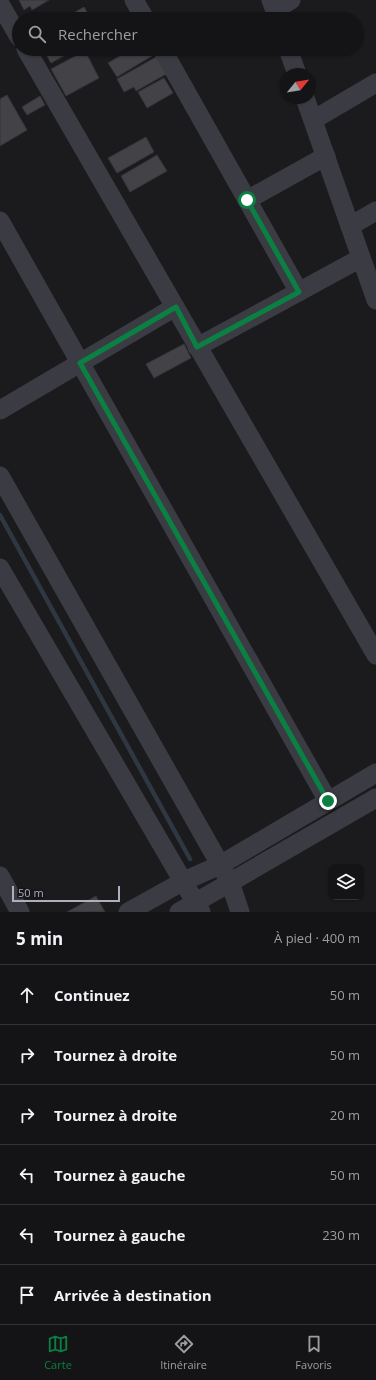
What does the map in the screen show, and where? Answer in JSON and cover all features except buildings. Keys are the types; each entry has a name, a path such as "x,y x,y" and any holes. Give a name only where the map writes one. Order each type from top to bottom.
{"street":[{"path":"134,0 141,12"},
{"path":"275,10 291,0"},
{"path":"0,4 12,25"},
{"path":"30,56 376,655"},
{"path":"166,56 299,292"},
{"path":"291,56 295,68"},
{"path":"313,120 376,83"},
{"path":"307,104 376,300"},
{"path":"247,200 326,156"},
{"path":"350,226 376,211"},
{"path":"0,221 328,801"},
{"path":"197,347 361,258"},
{"path":"0,410 176,307"},
{"path":"0,476 230,882 240,912"},
{"path":"0,568 182,882 191,909 230,882 376,798"},
{"path":"128,912 182,882 220,865 376,773"},
{"path":"0,876 20,912"}],"waterway":[{"path":"0,515 190,859"}],"route":[{"path":"247,200 299,292 197,347 176,307 80,363 328,801"}]}
